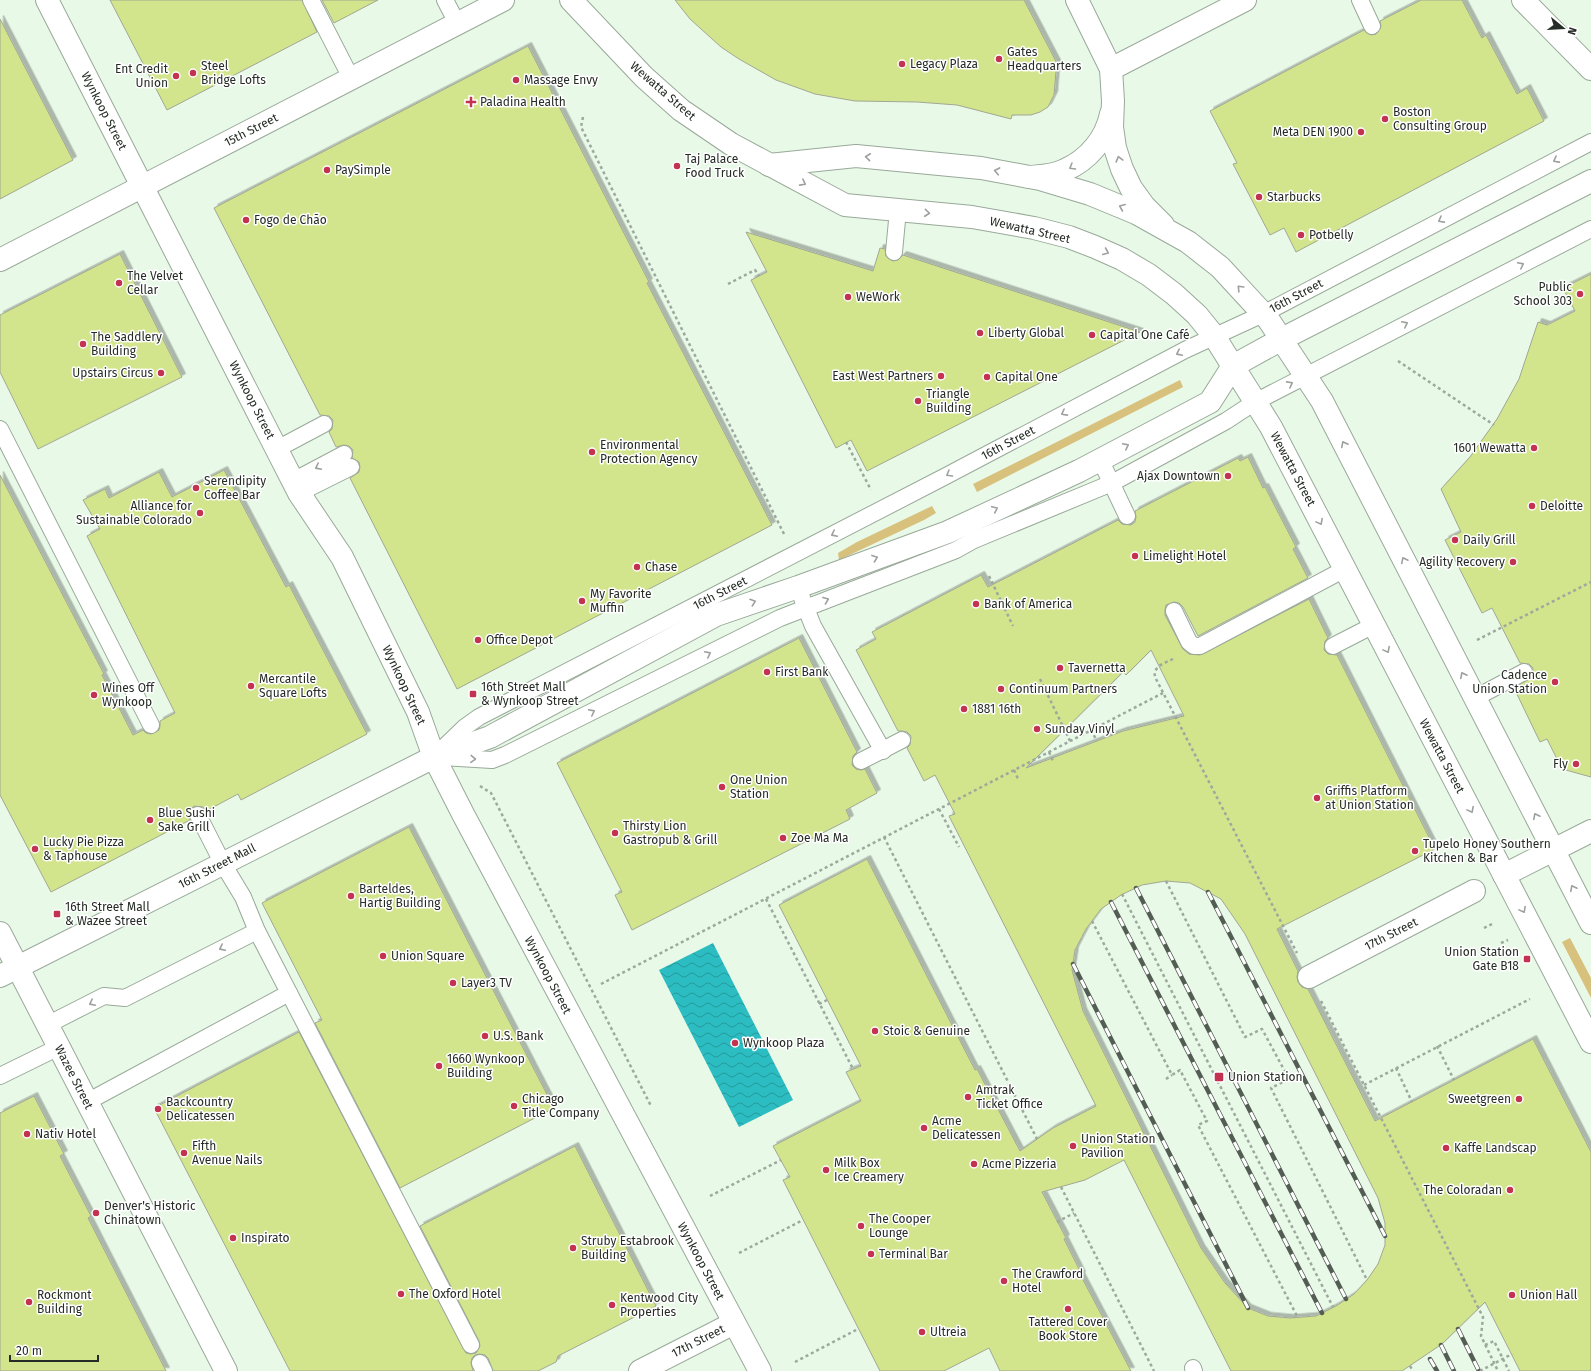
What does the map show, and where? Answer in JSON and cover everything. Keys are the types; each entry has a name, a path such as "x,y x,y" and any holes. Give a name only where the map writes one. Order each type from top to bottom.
{"street":[{"name":"Wynkoop Street","path":"47,0 296,487 342,557 418,712 434,757 760,1371"},
{"name":"15th Street","path":"0,260 503,0"},
{"name":"Wewatta Street","path":"571,0 644,77 681,110 731,144 845,205 972,217 1034,228 1069,237 1122,259 1149,275 1174,294 1197,315 1214,336 1234,366 1271,427 1591,1042"},
{"path":"1077,0 1111,69 1113,134 1115,148 1122,169 1131,188 1144,206 1174,234"},
{"path":"1111,69 1245,0"},
{"path":"1523,0 1591,69"},
{"path":"1029,178 1048,176 1065,171 1080,162 1093,150 1104,135 1110,119 1113,101"},
{"path":"768,165 856,156 981,168 1029,178 1090,194 1136,213 1188,242 1220,267 1263,314 1282,339 1322,401 1591,923"},
{"name":"16th Street","path":"434,757 490,737 716,615 798,587 948,532 1079,471 1210,402 1234,366 1282,339 1591,181"},
{"name":"16th Street Mall","path":"9,971 434,757"},
{"path":"1504,875 1591,831"},
{"name":"17th Street","path":"1309,977 1474,891"},
{"name":"Wazee Street","path":"0,933 9,971 47,1025 59,1047 226,1371"},
{"name":"17th Street","path":"640,1371 734,1323"}],"lane":[{"path":"311,0 351,78"},
{"path":"446,0 457,23"},
{"path":"1360,0 1372,26"},
{"name":"16th Street","path":"434,757 465,727 479,717 1214,336 1263,314 1591,142"},
{"path":"894,252 898,210"},
{"path":"434,757 492,760 505,755 780,618 956,550 974,540 1112,483 1226,421 1255,402 1591,229"},
{"path":"276,449 324,424"},
{"path":"0,429 151,725"},
{"path":"1100,459 1127,516"},
{"path":"296,487 347,460"},
{"path":"1174,611 1189,642 1194,646 1200,646 1345,569"},
{"path":"798,587 814,626 883,750"},
{"path":"1333,646 1374,625"},
{"path":"1475,698 1524,672"},
{"path":"861,761 902,740"},
{"path":"198,815 223,864 243,898 257,931 470,1345"},
{"path":"47,1025 104,996 125,998 257,931"},
{"path":"87,1102 290,993"},
{"path":"0,1076 59,1047"}],"path":[{"path":"583,117 581,127 784,535"},
{"path":"728,284 756,270 759,276"},
{"path":"1398,361 1494,425"},
{"path":"846,442 875,497"},
{"path":"989,576 1013,626"},
{"path":"1477,640 1591,582"},
{"path":"1157,668 1155,674 1163,693 1483,1317 1481,1336 1498,1371"},
{"path":"1040,679 1070,741"},
{"path":"601,984 1163,693"},
{"path":"1091,730 1096,741"},
{"path":"1049,752 1053,760"},
{"path":"1014,770 1019,781"},
{"path":"939,809 959,848"},
{"path":"884,837 1037,1139"},
{"path":"1166,881 1246,1037 1262,1029 1289,1079 1271,1088 1367,1280"},
{"path":"1122,894 1333,1307"},
{"path":"766,899 853,1069"},
{"path":"1092,921 1172,1075"},
{"path":"1484,928 1492,924"},
{"path":"1499,954 1505,951"},
{"path":"1364,1085 1530,999"},
{"path":"819,1004 827,1000"},
{"path":"1438,1046 1454,1080"},
{"path":"1396,1068 1412,1102"},
{"path":"1166,1079 1180,1070 1184,1077 1207,1121 1198,1125 1298,1318"},
{"path":"710,1196 781,1160"},
{"path":"1061,1187 1154,1371"},
{"path":"1057,1222 1074,1213"},
{"path":"739,1253 803,1220"},
{"path":"795,1362 858,1329"},
{"path":"1486,1344 1494,1341 1509,1370"},
{"path":"1480,1371 1512,1354"},
{"path":"1410,1366 1413,1371"}],"shaded area":[{"path":"1180,380 1183,387 977,492 973,484"},
{"path":"932,506 936,513 924,520 839,560 838,553 857,542"},
{"path":"1570,938 1591,978 1591,998 1562,942"}],"water":[{"path":"713,943 793,1100 739,1127 659,970"}],"building":[{"name":"Steel Bridge Lofts","path":"110,0 302,0 317,32 167,110"},
{"path":"322,0 378,0 334,23"},
{"name":"Legacy Plaza","path":"675,0 1024,0 1060,69 1056,71 1054,95 1048,107 1031,115 1012,115 1011,119 957,105 917,102 855,101 815,94 776,80 721,47 690,19"},
{"path":"1421,0 1462,0 1482,38 1486,35 1517,94 1527,88 1544,121 1296,252 1284,228 1270,235 1233,164 1237,163 1210,111 1364,30 1371,35 1376,34 1381,27 1380,21"},
{"path":"0,19 73,160 0,199"},
{"path":"528,46 649,282 647,283 772,525 457,689 350,478 359,472 360,467 359,462 352,458 353,450 349,446 344,445 336,447 329,432 332,429 333,420 329,416 320,415 214,208"},
{"name":"Triangle Building","path":"746,232 873,271 880,248 885,249 886,256 893,261 898,260 903,255 1140,332 867,471 851,440 836,448 751,280 767,272"},
{"name":"The Saddlery Building","path":"120,254 182,377 38,449 0,372 0,315"},
{"name":"1601 Wewatta","path":"1591,274 1591,777 1562,769 1547,739 1540,742 1514,688 1532,677 1533,668 1529,664 1520,663 1492,608 1482,613 1445,540 1461,532 1441,489 1470,457 1497,419 1519,379 1538,322 1547,325 1575,311 1563,288"},
{"path":"1248,457 1263,488 1265,487 1296,547 1293,549 1308,578 1198,636 1183,607 1179,603 1174,602 1166,605 1165,615 1183,649 1189,654 1200,655 1309,599 1328,638 1325,641 1324,650 1328,654 1337,655 1435,849 1277,929 1298,971 1298,982 1302,987 1308,989 1375,1121 1533,1039 1591,1152 1591,1371 1520,1371 1485,1302 1442,1344 1402,1371 1231,1371 1124,1160 1085,1180 1042,1192 1066,1238 1064,1239 1082,1275 1081,1276 1131,1371 1000,1371 989,1348 944,1371 880,1371 783,1180 790,1177 773,1146 861,1101 846,1072 861,1066 779,905 867,859 975,1070 977,1069 1020,1151 1053,1128 1096,1106 949,816 955,814 935,775 924,781 907,748 910,745 911,736 907,732 898,731 856,650 876,639 872,632 981,575 988,587 1118,520 1122,524 1131,525 1135,522 1135,511 1238,458 1240,461","holes":["1151,650 1184,716 1123,731 1026,768 1123,672 1126,675","1166,881 1190,883 1221,899 1245,934 1378,1198 1385,1223 1385,1245 1378,1264 1367,1280 1354,1294 1336,1306 1316,1316 1290,1318 1268,1316 1248,1308 1225,1283 1201,1248 1083,1011 1072,970 1075,950 1086,929 1101,909 1121,895 1142,885"]},
{"path":"224,470 286,587 289,585 367,734 241,800 238,794 206,811 203,807 194,806 190,810 190,820 51,892 0,795 0,475 104,674 102,675 133,735 143,730 146,733 151,734 159,730 160,721 175,713 87,536 100,529 83,500 105,489 109,498 159,472 172,497"},
{"name":"One Union Station","path":"799,638 857,752 853,756 852,765 856,769 865,769 877,793 846,810 850,819 632,930 615,895 622,892 557,763"},
{"path":"409,827 554,1108 400,1188 315,1023 322,1020 262,903"},
{"path":"299,1032 466,1353 476,1353 480,1346 479,1341 420,1226 575,1146 656,1306 558,1356 556,1362 538,1371 493,1371 488,1358 485,1355 480,1354 475,1355 472,1358 471,1363 473,1371 290,1371 154,1108"},
{"path":"34,1096 64,1154 60,1156 91,1216 88,1218 166,1371 0,1371 0,1113"}],"railway":[{"path":"1136,888 1346,1299"},
{"path":"1208,892 1385,1236"},
{"path":"1111,902 1322,1313"},
{"path":"1073,964 1248,1308"},
{"path":"1458,1329 1479,1371"},
{"path":"1441,1345 1454,1371"},
{"path":"1430,1359 1437,1371"}],"place":[{"name":"Gates Headquarters","path":"999,59"},
{"name":"Legacy Plaza","path":"902,64"},
{"name":"Steel Bridge Lofts","path":"193,73"},
{"name":"Ent Credit Union","path":"176,76"},
{"name":"Massage Envy","path":"516,80"},
{"name":"Paladina Health","path":"471,102"},
{"name":"Boston Consulting Group","path":"1385,119"},
{"name":"Meta DEN 1900","path":"1361,132"},
{"name":"Taj Palace Food Truck","path":"677,166"},
{"name":"PaySimple","path":"327,170"},
{"name":"Starbucks","path":"1259,197"},
{"name":"Fogo de Chão","path":"246,220"},
{"name":"Potbelly","path":"1301,235"},
{"name":"The Velvet Cellar","path":"119,283"},
{"name":"Public School 303","path":"1580,294"},
{"name":"WeWork","path":"848,297"},
{"name":"Liberty Global","path":"980,333"},
{"name":"Capital One Café","path":"1092,335"},
{"name":"The Saddlery Building","path":"83,344"},
{"name":"Upstairs Circus","path":"161,373"},
{"name":"East West Partners","path":"941,376"},
{"name":"Capital One","path":"987,377"},
{"name":"Triangle Building","path":"918,401"},
{"name":"1601 Wewatta","path":"1534,448"},
{"name":"Environmental Protection Agency","path":"592,452"},
{"name":"Ajax Downtown","path":"1228,476"},
{"name":"Serendipity Coffee Bar","path":"196,488"},
{"name":"Deloitte","path":"1532,506"},
{"name":"Alliance for Sustainable Colorado","path":"200,513"},
{"name":"Daily Grill","path":"1455,540"},
{"name":"Limelight Hotel","path":"1135,556"},
{"name":"Agility Recovery","path":"1513,562"},
{"name":"Chase","path":"637,567"},
{"name":"My Favorite Muffin","path":"582,601"},
{"name":"Bank of America","path":"976,604"},
{"name":"Office Depot","path":"478,640"},
{"name":"Tavernetta","path":"1060,668"},
{"name":"First Bank","path":"767,672"},
{"name":"Cadence Union Station","path":"1555,682"},
{"name":"Mercantile Square Lofts","path":"251,686"},
{"name":"Continuum Partners","path":"1001,689"},
{"name":"16th Street Mall & Wynkoop Street","path":"473,694"},
{"name":"Wines Off Wynkoop","path":"94,695"},
{"name":"1881 16th","path":"964,709"},
{"name":"Sunday Vinyl","path":"1037,729"},
{"name":"Fly","path":"1576,764"},
{"name":"One Union Station","path":"722,787"},
{"name":"Griffis Platform at Union Station","path":"1317,798"},
{"name":"Blue Sushi Sake Grill","path":"150,820"},
{"name":"Thirsty Lion Gastropub & Grill","path":"615,833"},
{"name":"Zoe Ma Ma","path":"783,838"},
{"name":"Lucky Pie Pizza & Taphouse","path":"35,849"},
{"name":"Tupelo Honey Southern Kitchen & Bar","path":"1415,851"},
{"name":"Barteldes, Hartig Building","path":"351,896"},
{"name":"16th Street Mall & Wazee Street","path":"57,914"},
{"name":"Union Square","path":"383,956"},
{"name":"Union Station Gate B18","path":"1527,959"},
{"name":"Layer3 TV","path":"453,983"},
{"name":"Stoic & Genuine","path":"875,1031"},
{"name":"U.S. Bank","path":"485,1036"},
{"name":"Wynkoop Plaza","path":"735,1043"},
{"name":"1660 Wynkoop Building","path":"439,1066"},
{"name":"Union Station","path":"1219,1077"},
{"name":"Amtrak Ticket Office","path":"968,1097"},
{"name":"Sweetgreen","path":"1519,1099"},
{"name":"Chicago Title Company","path":"514,1106"},
{"name":"Backcountry Delicatessen","path":"158,1109"},
{"name":"Acme Delicatessen","path":"924,1128"},
{"name":"Nativ Hotel","path":"27,1134"},
{"name":"Union Station Pavilion","path":"1073,1146"},
{"name":"Kaffe Landscap","path":"1446,1148"},
{"name":"Fifth Avenue Nails","path":"184,1153"},
{"name":"Acme Pizzeria","path":"974,1164"},
{"name":"Milk Box Ice Creamery","path":"826,1170"},
{"name":"The Coloradan","path":"1510,1190"},
{"name":"Denver's Historic Chinatown","path":"96,1213"},
{"name":"The Cooper Lounge","path":"861,1226"},
{"name":"Inspirato","path":"233,1238"},
{"name":"Struby Estabrook Building","path":"573,1248"},
{"name":"Terminal Bar","path":"871,1254"},
{"name":"The Crawford Hotel","path":"1004,1281"},
{"name":"The Oxford Hotel","path":"401,1294"},
{"name":"Union Hall","path":"1512,1295"},
{"name":"Rockmont Building","path":"29,1302"},
{"name":"Kentwood City Properties","path":"612,1305"},
{"name":"Tattered Cover Book Store","path":"1068,1309"},
{"name":"Ultreia","path":"922,1332"}]}
